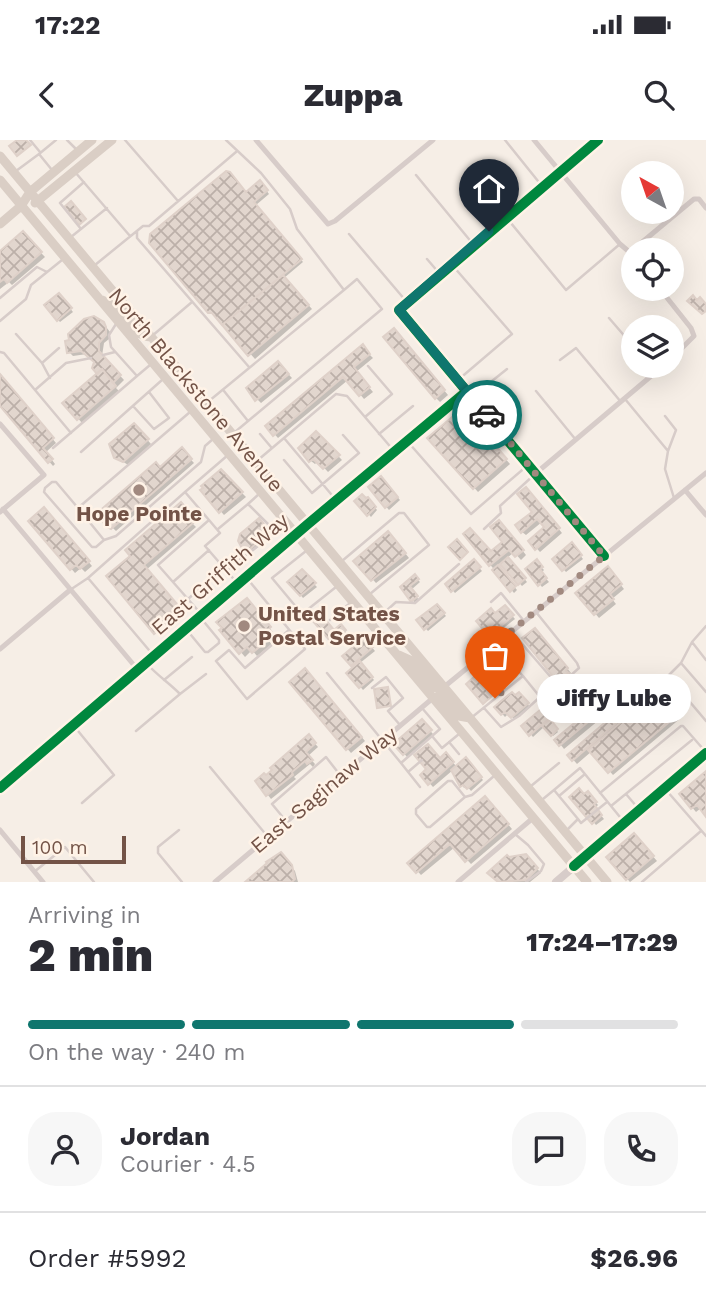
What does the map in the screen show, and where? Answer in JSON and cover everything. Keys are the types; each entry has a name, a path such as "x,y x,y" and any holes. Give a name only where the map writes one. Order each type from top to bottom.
{"main road":[{"path":"0,224 22,206 30,192 92,140"},
{"path":"22,206 38,202 112,140"},
{"name":"North Blackstone Avenue","path":"0,156 607,882"},
{"name":"North Blackstone Avenue","path":"0,180 587,882"},
{"path":"100,300 117,308 139,335 151,337"},
{"path":"395,652 410,660 434,687 443,687"},
{"path":"433,698 441,696 459,716 470,719"}],"street":[{"path":"267,140 259,143 328,224 433,140"},
{"path":"534,140 620,244"},
{"path":"598,140 439,273 399,310 604,556"},
{"path":"650,238 694,199 699,199 706,208"},
{"path":"670,301 681,315"},
{"path":"684,319 694,335 684,345"},
{"path":"535,474 649,378"},
{"name":"East Griffith Way","path":"0,788 467,391"},
{"path":"0,424 44,475 2,510 138,670"},
{"path":"443,687 706,473"},
{"path":"685,491 706,515"},
{"path":"0,649 70,590"},
{"name":"East Saginaw Way","path":"215,882 433,698"},
{"path":"556,882 706,753"},
{"path":"458,882 533,818"},
{"path":"0,830 43,882"}],"lane":[{"path":"30,140 54,172"},
{"path":"14,173 56,140"},
{"path":"68,140 78,152"},
{"path":"125,140 178,201"},
{"path":"226,140 261,173 290,209 297,229 344,290"},
{"path":"505,140 542,186"},
{"path":"92,267 137,230 149,226 236,152"},
{"path":"75,171 130,236"},
{"path":"416,175 473,244"},
{"path":"81,229 61,204 84,181"},
{"path":"69,239 107,208"},
{"path":"506,217 566,290 620,244"},
{"path":"137,230 137,238 249,368"},
{"path":"349,234 406,302"},
{"path":"0,321 26,299 32,285 64,258"},
{"path":"427,259 439,273"},
{"path":"450,264 512,334 458,380"},
{"path":"0,298 37,267 47,272"},
{"path":"206,403 357,279 382,309 233,434"},
{"path":"151,337 192,302"},
{"path":"609,318 621,332"},
{"path":"118,321 109,335 111,347 137,376"},
{"path":"16,334 50,378"},
{"path":"41,363 59,348"},
{"path":"560,360 576,348 668,450"},
{"path":"0,352 4,353 71,433"},
{"path":"103,355 115,352"},
{"path":"35,390 66,363 91,358"},
{"path":"53,448 153,363"},
{"path":"365,417 392,394 368,366"},
{"path":"472,397 507,369"},
{"path":"82,452 165,378"},
{"path":"223,390 248,421"},
{"path":"536,391 576,440"},
{"path":"133,406 154,429 169,418 149,392"},
{"path":"256,462 336,394 347,396 394,452"},
{"path":"379,434 413,406"},
{"path":"78,508 192,410"},
{"path":"665,416 676,430 668,450 665,469 675,499"},
{"path":"260,434 272,448"},
{"path":"284,460 312,493 359,453 343,435"},
{"path":"104,540 56,482 45,488 44,492 92,547 96,547 104,540 116,536 201,461 205,446 215,437"},
{"path":"284,438 336,500"},
{"path":"407,441 471,514 528,465"},
{"path":"70,590 88,578 229,454"},
{"path":"484,529 501,513 499,506 535,474"},
{"path":"185,492 220,533 205,546 238,584"},
{"path":"217,529 261,492"},
{"path":"188,599 273,533 272,528 248,504"},
{"path":"340,562 399,513 404,513 429,545 368,596"},
{"path":"186,629 205,652 214,648 219,640 158,565 209,520"},
{"path":"309,549 272,578 302,614 338,585"},
{"path":"173,582 209,550"},
{"path":"383,614 396,602 415,603 459,564"},
{"path":"246,577 289,629 305,649 247,699 216,661 229,650 245,668 289,629"},
{"path":"88,578 154,656"},
{"path":"491,602 501,593 524,621"},
{"path":"330,620 352,601"},
{"path":"512,631 555,682 561,684 579,668 536,611"},
{"path":"706,626 692,642 681,663 668,676 706,721"},
{"path":"692,642 706,660"},
{"path":"484,708 501,727 519,716 540,697 493,646"},
{"path":"164,680 192,657"},
{"path":"479,657 505,689"},
{"path":"146,663 180,694"},
{"path":"681,663 706,692"},
{"path":"327,673 420,786"},
{"path":"136,731 206,674"},
{"path":"470,719 523,676"},
{"path":"372,688 386,677 403,698 388,711 400,725"},
{"path":"401,763 440,730 421,708"},
{"path":"432,720 443,711"},
{"path":"74,726 114,775 82,803"},
{"path":"600,793 681,726 706,753"},
{"path":"432,736 442,748 461,732"},
{"path":"611,806 694,739"},
{"path":"449,742 459,754"},
{"path":"435,749 439,745"},
{"path":"286,821 272,804 326,757 340,775"},
{"path":"408,772 422,760"},
{"path":"529,788 559,763"},
{"path":"210,767 268,837"},
{"path":"540,802 580,768 624,822"},
{"path":"465,797 452,781 448,781 416,809 416,814 426,827 430,827 496,774"},
{"path":"559,796 585,774"},
{"path":"665,787 706,836"},
{"path":"554,790 582,823 607,802"},
{"path":"626,794 639,809"},
{"path":"565,832 578,819"},
{"path":"179,830 158,847 158,853 182,882"},
{"path":"642,882 701,831"},
{"path":"515,834 544,864 541,871 526,882"},
{"path":"34,872 65,847 94,882"}],"building":[{"path":"17,140 26,140 31,145 17,156 9,146"},
{"path":"226,171 230,172 246,192 260,180 268,190 254,202 302,259 222,325 212,313 208,313 149,243 150,234"},
{"path":"71,201 86,219 79,225 64,207"},
{"path":"23,231 42,252 7,283 4,279 0,282 0,251"},
{"path":"283,275 309,305 248,356 222,325"},
{"path":"59,293 72,308 57,321 44,305"},
{"path":"693,295 697,300 700,297 706,304 706,311 702,314 687,301"},
{"path":"94,316 104,322 106,327 106,335 99,343 99,351 121,375 113,383 102,369 97,374 92,368 94,362 81,351 67,353 65,341 69,340 68,334 84,319"},
{"path":"394,328 445,390 435,399 383,337"},
{"path":"363,344 370,354 354,367 370,387 359,396 343,377 273,436 265,426"},
{"path":"278,361 289,374 255,401 246,388"},
{"path":"102,369 116,386 77,420 62,403"},
{"path":"0,374 54,438 43,448 53,459 48,463 0,406"},
{"path":"463,408 507,459 473,489 427,438"},
{"path":"134,423 149,439 123,462 114,458 109,444"},
{"path":"316,431 340,455 323,469 313,459 309,462 298,448"},
{"name":"Hope Pointe","path":"182,447 192,459 111,529 107,527 96,514 156,462 160,467"},
{"path":"221,469 243,492 219,513 200,490 203,488 201,486"},
{"path":"381,476 398,497 385,508 368,487"},
{"path":"526,487 560,528 535,550 528,541 544,527 537,519 521,533 515,525 532,512 517,494"},
{"path":"362,494 376,507 367,516 354,501"},
{"path":"181,502 194,517 190,520 193,523 144,565 182,610 154,634 106,576 130,556 125,550"},
{"path":"44,507 90,561 80,569 76,565 70,570 28,521"},
{"path":"259,518 270,531 262,537 265,540 261,543 259,541 249,550 246,547 243,550 238,541 240,534"},
{"path":"499,520 524,550 515,557 509,550 489,566 463,534 470,528 491,551 502,542 490,527"},
{"path":"388,531 406,553 371,581 353,561"},
{"path":"457,539 468,552 460,560 448,547"},
{"path":"572,542 582,555 562,571 552,559"},
{"path":"508,557 526,578 518,585 500,564"},
{"path":"474,559 481,567 451,592 445,584"},
{"path":"537,559 547,578 538,586 525,569"},
{"path":"498,565 516,586 510,592 492,570"},
{"path":"608,566 622,584 610,594 614,599 594,615 575,593"},
{"path":"302,569 316,583 300,596 287,582"},
{"path":"415,574 419,579 410,586 418,596 411,602 400,587"},
{"path":"247,598 271,627 264,633 269,639 252,653 247,647 239,654 219,630 222,628 216,622"},
{"path":"437,604 445,613 424,630 416,620"},
{"path":"505,605 514,615 489,636 476,621 491,608 495,613"},
{"path":"320,613 334,630 341,624 346,630 331,642 312,620"},
{"path":"535,628 568,668 566,671 569,673 555,679 522,638"},
{"path":"365,637 373,647 351,666 342,656"},
{"path":"360,661 373,677 359,688 346,673"},
{"path":"305,668 362,737 346,750 289,682"},
{"path":"475,676 492,696 483,704 466,684"},
{"path":"624,682 641,702 572,761 567,755 630,701 623,693 559,746 554,740"},
{"path":"388,687 391,706 377,708 374,689"},
{"path":"660,689 680,713 608,773 588,750"},
{"path":"512,692 515,695 519,692 529,703 511,718 505,712 501,715 494,707"},
{"path":"552,700 559,710 529,736 521,726"},
{"path":"422,719 432,730 403,755 393,744"},
{"path":"550,719 558,729 551,736 542,726"},
{"path":"309,734 316,743 306,752 313,760 307,764 305,761 292,772 293,775 266,796 255,781 272,770 270,768"},
{"path":"428,744 440,758 446,752 454,762 428,785 420,775 426,769 414,755"},
{"path":"466,757 482,777 467,789 463,785 460,787 451,770"},
{"path":"706,771 706,817 697,805 691,809 679,794"},
{"path":"579,788 584,794 588,791 597,802 594,804 602,815 592,824 569,797"},
{"path":"485,796 509,824 465,862 450,844 416,873 407,863"},
{"path":"634,833 654,856 626,880 606,857"},
{"path":"281,852 292,865 295,879 292,882 245,882 266,862"},
{"path":"526,854 538,868 526,880 498,882 487,873 507,855 509,857"}],"cycle path":[{"path":"598,140 399,310 604,556"},
{"path":"0,788 467,391"},
{"path":"574,866 706,753"}],"way so far":[{"path":"487,415 604,556 479,657 505,689 495,698"}],"place":[{"name":"Hope Pointe","path":"139,490"},
{"name":"United States Postal Service","path":"244,626"},
{"name":"Jiffy Lube","path":"495,698"}],"route":[{"path":"487,415 399,310 489,231"}]}
